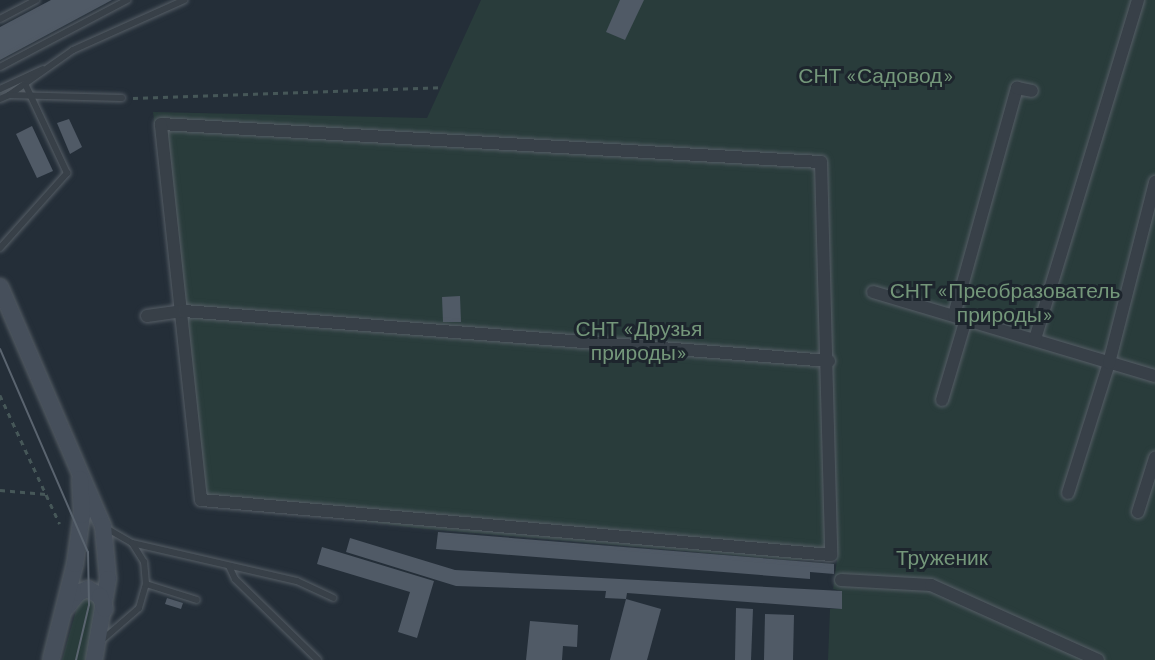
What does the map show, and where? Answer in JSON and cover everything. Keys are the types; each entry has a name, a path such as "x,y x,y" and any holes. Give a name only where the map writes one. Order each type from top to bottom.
{"street":[{"path":"1035,339 1138,0"},
{"path":"942,400 1017,88 1032,91"},
{"path":"161,124 821,162 829,361 831,555 201,500 184,312 161,124"},
{"path":"1068,493 1109,363 1155,182"},
{"path":"0,287 103,526 108,567 105,612 94,660"},
{"path":"873,292 1155,376"},
{"path":"147,316 184,312 829,361"},
{"path":"1138,512 1155,458"},
{"path":"51,660 82,515 80,470"},
{"path":"841,580 931,585 1098,660"},
{"path":"61,622 73,597 83,590 100,596 105,612"}],"lane":[{"path":"0,19 36,0"},
{"path":"0,67 127,0"},
{"path":"0,89 184,0"},
{"path":"0,99 26,86 61,59"},
{"path":"0,248 66,173 26,86"},
{"path":"9,95 122,98"},
{"path":"103,526 132,543 297,581 334,598"},
{"path":"100,642 139,608 146,584 145,562 132,543"},
{"path":"229,566 235,579 276,623 318,660"},
{"path":"146,584 197,600"}],"path":[{"path":"122,98 441,87"},
{"path":"0,395 60,524"},
{"path":"0,490 46,494"}],"green space":[{"path":"481,0 1155,0 1155,660 828,660 830,609 842,608 842,591 833,589 837,560 791,560 416,528 201,500 153,112 427,118"},
{"path":"93,596 100,602 87,660 62,660 80,597"}],"building":[{"path":"51,0 112,0 0,60 0,27"},
{"path":"620,0 644,0 625,40 606,32"},
{"path":"69,119 82,147 70,154 57,123"},
{"path":"32,126 53,171 37,178 16,134"},
{"path":"460,296 461,322 443,322 442,297"},
{"path":"438,532 834,564 834,574 810,572 810,579 436,549"},
{"path":"350,538 455,570 842,591 842,609 627,593 626,599 605,598 606,591 456,586 346,552"},
{"path":"322,547 434,581 417,638 398,632 410,592 317,564"},
{"path":"167,598 183,603 181,609 165,604"},
{"path":"626,599 661,609 647,660 610,660"},
{"path":"736,608 753,609 751,660 735,660"},
{"path":"765,614 794,615 793,660 764,660"},
{"path":"530,621 578,625 577,647 563,646 562,660 526,660"}],"tram line":[{"path":"0,349 88,552 89,605 76,660"}],"park label":[{"name":"СНТ «Садовод»","path":"876,75"},
{"name":"СНТ «Преобразователь природы»","path":"1005,302"},
{"name":"СНТ «Друзья природы»","path":"639,340"},
{"name":"Труженик","path":"942,557"}]}
